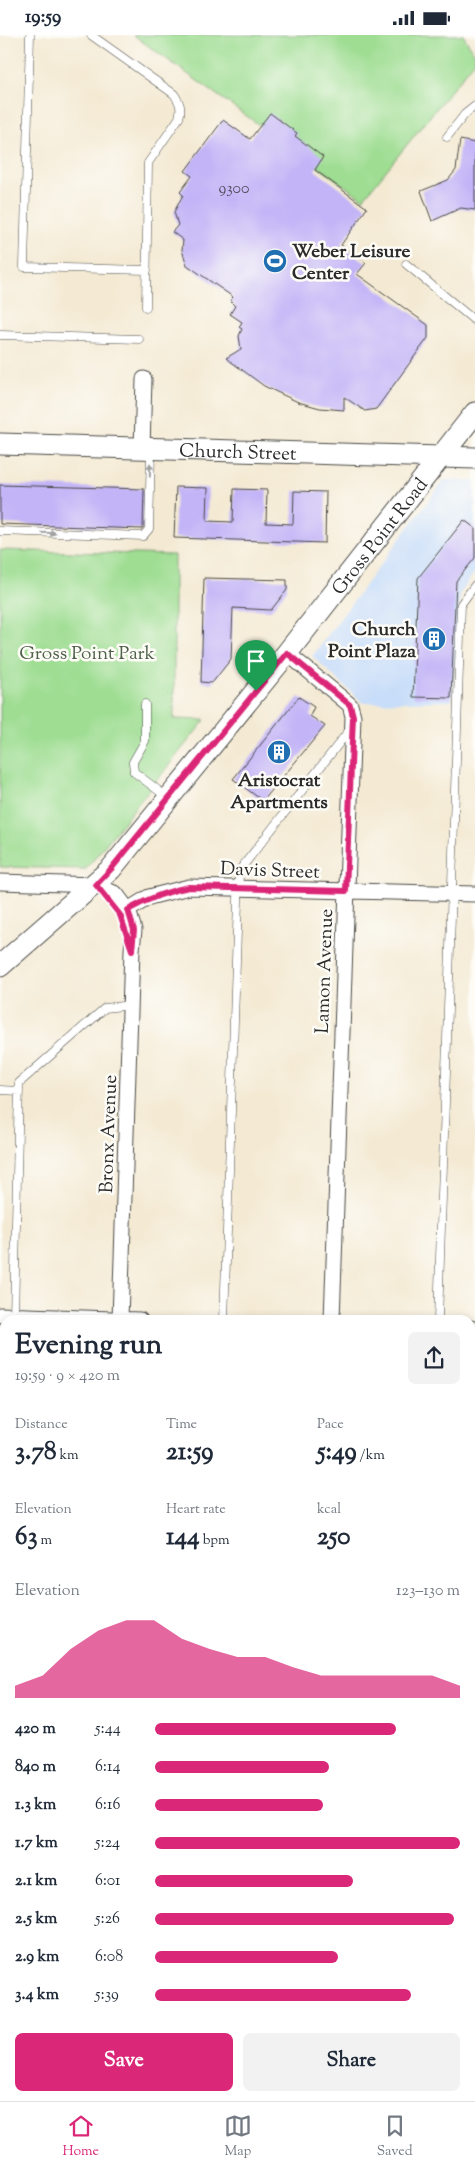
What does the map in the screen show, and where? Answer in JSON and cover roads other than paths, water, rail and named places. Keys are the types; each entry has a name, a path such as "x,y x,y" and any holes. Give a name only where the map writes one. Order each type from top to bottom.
{"main road":[{"name":"Gross Point Road","path":"0,967 96,885 111,869 287,653 475,413"},
{"name":"Church Street","path":"0,444 475,458"}],"street":[{"path":"144,379 146,448"},
{"name":"Lamon Avenue","path":"287,653 350,705 353,716 332,1315"},
{"path":"0,882 96,885"},
{"name":"Bronx Avenue","path":"96,885 116,894 128,910 134,930 120,1315"},
{"name":"Bronx Avenue","path":"96,885 120,915 132,950"},
{"name":"Davis Street","path":"128,910 149,897 189,887 475,894"}],"lane":[{"path":"30,35 24,267 147,270"},
{"path":"91,35 174,95 180,102 182,111 148,163 146,307"},
{"path":"447,137 465,114 475,107"},
{"path":"406,264 475,321"},
{"path":"0,335 139,339"},
{"path":"0,531 143,536 149,529 146,448"},
{"path":"438,1315 461,604 475,585"},
{"path":"145,704 145,741 133,762 134,772 168,798"},
{"path":"224,1315 240,871 353,725"},
{"path":"9,1315 19,1083 105,1008 132,1005"},
{"path":"0,1091 19,1091"}],"place":[{"name":"Weber Leisure Center","path":"275,261"},
{"name":"Church Point Plaza","path":"434,639"},
{"name":"Aristocrat Apartments","path":"279,752"}],"park label":[{"name":"Gross Point Park","path":"87,652"}]}
